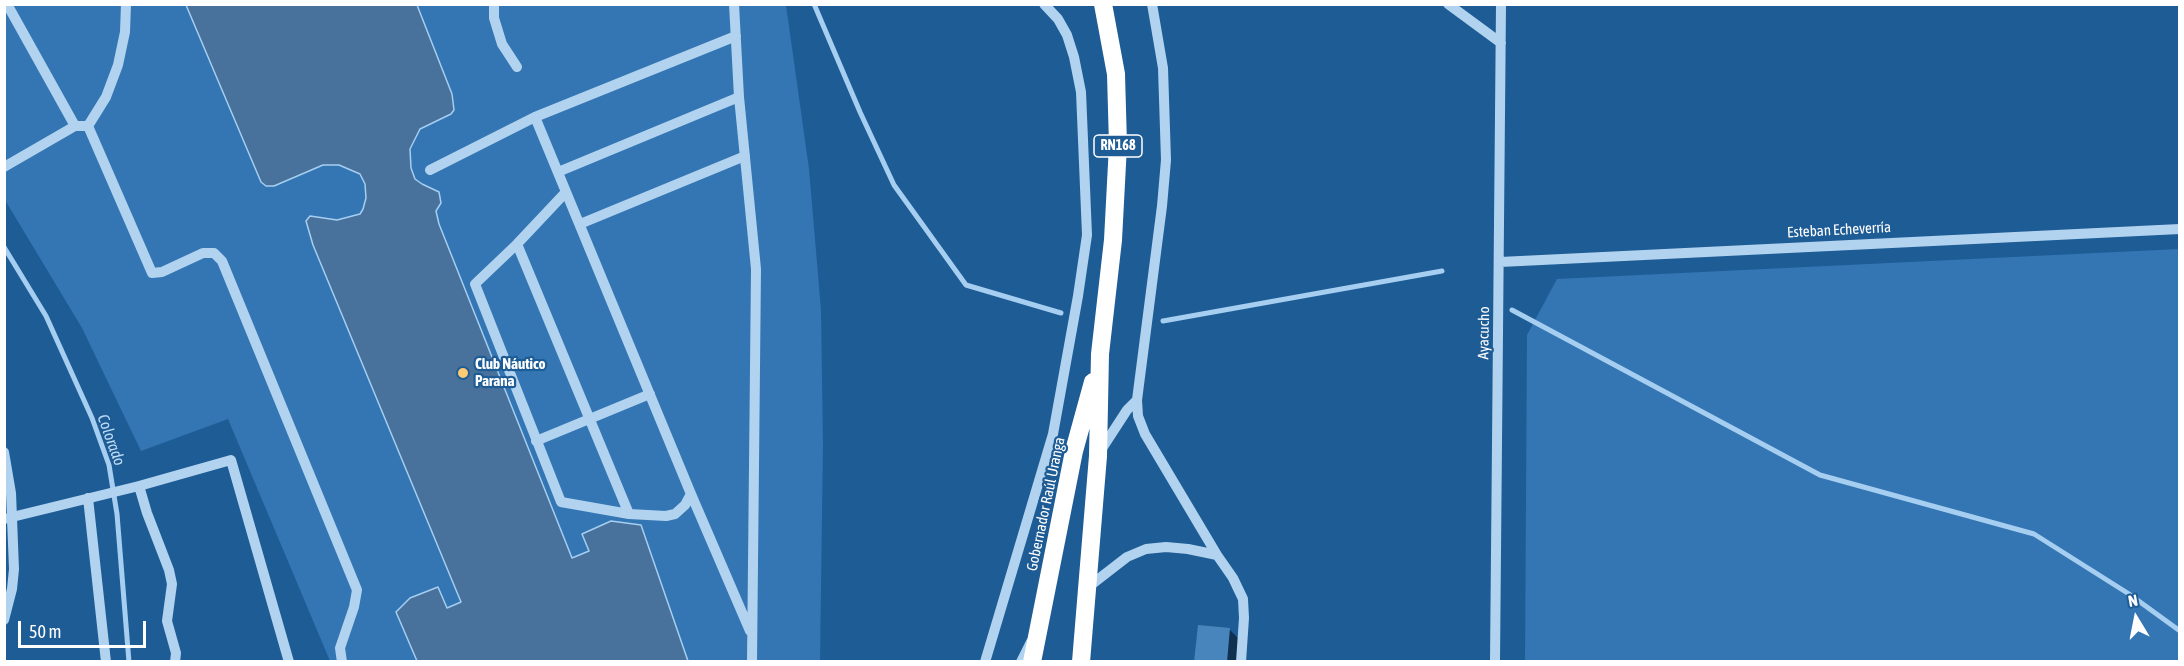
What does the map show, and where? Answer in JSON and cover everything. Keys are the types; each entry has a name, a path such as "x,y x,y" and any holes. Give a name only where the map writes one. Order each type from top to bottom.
{"highway":[{"name":"Gobernador Raúl Uranga","path":"1081,662 1098,456 1100,354 1109,287 1116,194 1118,108 1116,74 1103,4"},
{"name":"Gobernador Raúl Uranga","path":"1032,662 1074,451 1100,354"}],"street":[{"path":"7,4 75,126"},
{"path":"88,126 106,97 118,65 125,32 126,4"},
{"path":"494,4 494,18 502,44 517,67"},
{"path":"734,4 739,97 756,269 752,662"},
{"path":"985,662 1053,434 1087,235 1081,92 1067,35 1058,19 1044,4"},
{"path":"1152,4 1163,68 1166,160 1137,400 1138,416 1145,434 1233,578 1243,599 1244,618 1240,662"},
{"path":"1448,4 1501,42"},
{"name":"Ayacucho","path":"1495,662 1501,4"},
{"path":"430,170 535,117 736,36"},
{"path":"558,172 739,97"},
{"path":"535,117 752,636"},
{"path":"4,167 75,126 88,126"},
{"path":"88,126 152,273 162,272 203,253 214,253 222,261 357,590 354,607 340,648 342,662"},
{"path":"580,224 745,156"},
{"path":"566,192 475,284 561,502 629,514 666,516 675,514 685,505 691,494"},
{"name":"Esteban Echeverría","path":"1500,262 2180,229"},
{"path":"517,244 629,514"},
{"path":"536,441 650,394"},
{"path":"1098,456 1126,410 1137,400"},
{"path":"4,452 11,493 8,519 14,569 12,589 4,620"},
{"path":"8,519 140,486 231,460 289,662"},
{"path":"140,486 147,513 170,570 172,584 168,621 176,653 175,662"},
{"path":"88,498 106,662"},
{"path":"1087,588 1127,557 1146,549 1177,548 1217,555"},
{"path":"1021,662 1039,626"}],"shaded area":[{"name":"Club Náutico Parana","path":"5,5 786,5 809,169 821,310 823,444 820,661 330,661 228,419 141,451 82,328 5,200"},
{"path":"186,5 417,5 452,94 454,110 451,114 420,129 410,149 411,168 415,179 439,192 441,203 436,211 439,224 572,558 589,551 582,534 611,521 641,525 688,661 417,661 396,612 410,598 438,587 447,608 461,602 313,245 306,221 310,216 337,220 360,214 366,198 365,184 360,174 339,165 323,165 274,186 266,186 261,182"},
{"path":"2179,249 2179,661 1525,661 1527,335 1557,279"}],"building":[{"path":"1198,625 1230,628 1227,662 1194,662"}],"waterway":[{"path":"814,4 894,185 966,285 1061,313"},
{"name":"Colorado","path":"4,247 46,316 92,418 109,465 117,514 129,662"},
{"path":"1163,321 1442,271"},
{"path":"1512,310 1820,475 2034,534 2129,594 2180,631"}],"place":[{"name":"Club Náutico Parana","path":"463,373"}]}
